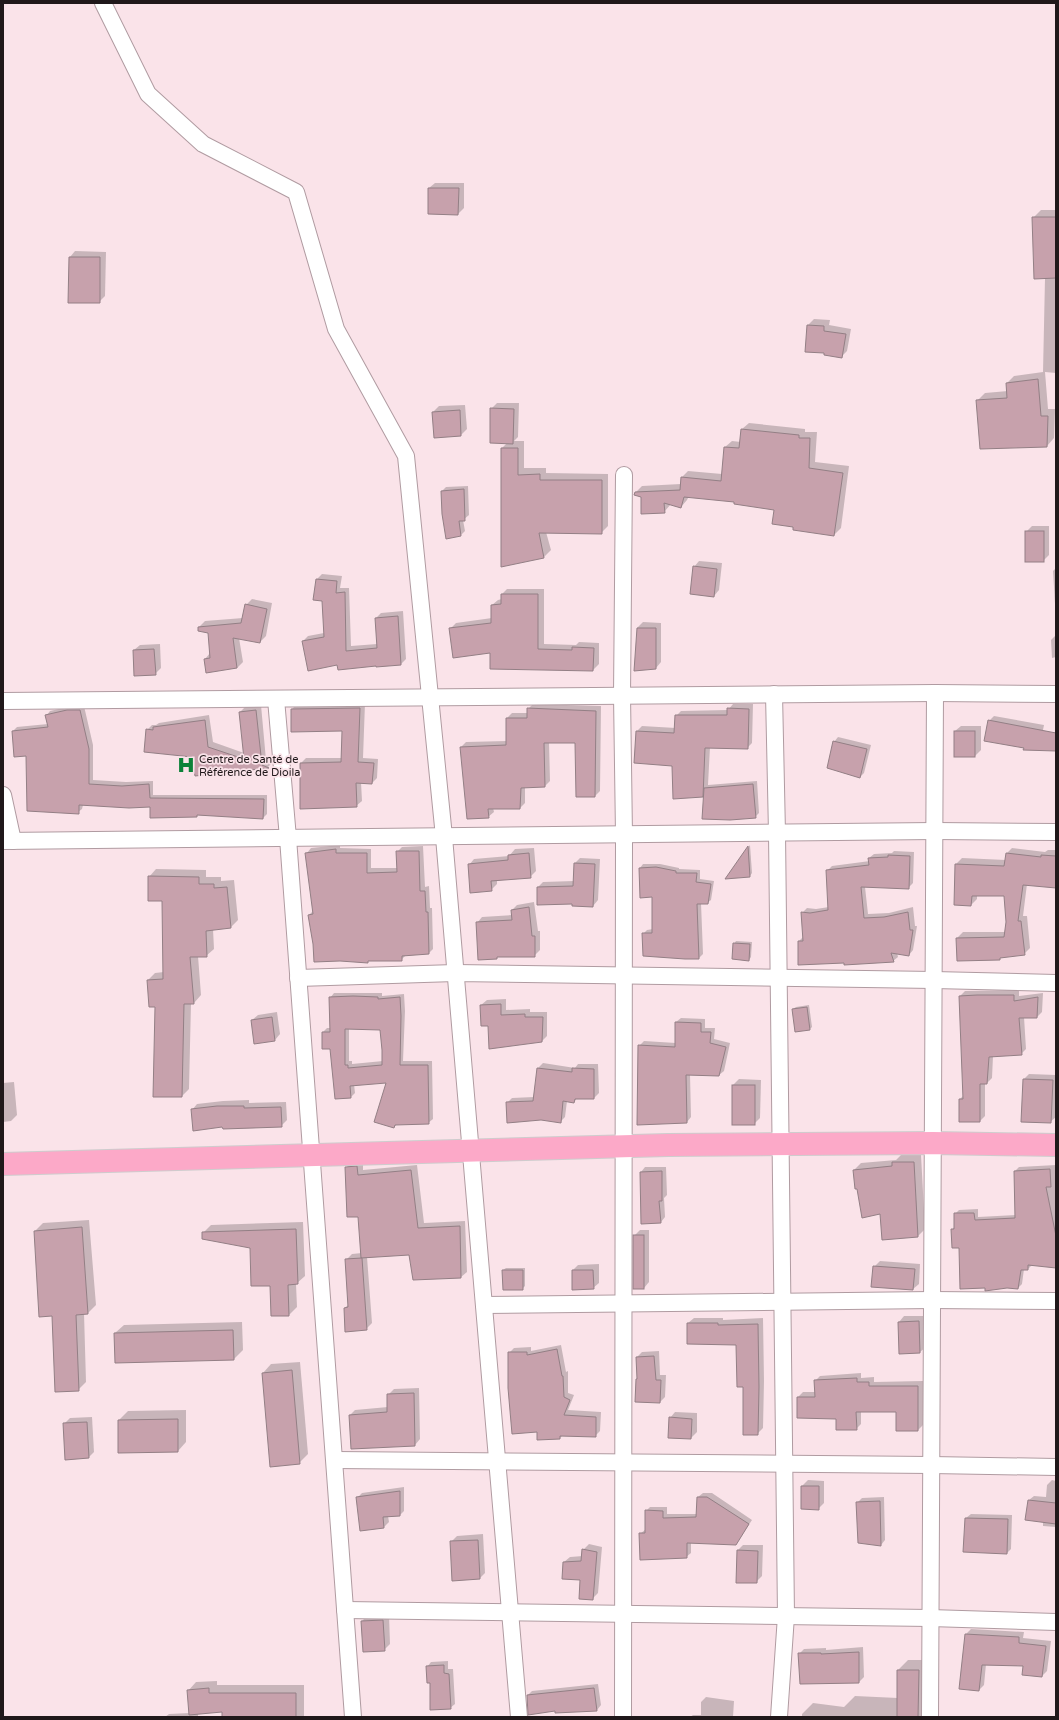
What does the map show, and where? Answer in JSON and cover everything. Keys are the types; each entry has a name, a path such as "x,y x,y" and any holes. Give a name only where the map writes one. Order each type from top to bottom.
{"main road":[{"path":"3,1164 624,1146 781,1144 1056,1145"}],"street":[{"path":"103,3 148,94 204,144 296,192 336,329 406,456 444,837 519,1717"},
{"path":"624,474 622,696 624,835 624,1717"},
{"path":"930,1717 935,693"},
{"path":"774,694 778,833 786,1616 779,1717"},
{"path":"3,701 774,694 1056,694"},
{"path":"276,699 312,1155 353,1717"},
{"path":"3,795 8,841 935,831 1056,832"},
{"path":"298,978 456,973 1056,983"},
{"path":"484,1305 932,1300 1056,1301"},
{"path":"335,1460 931,1464 1056,1468"},
{"path":"345,1610 930,1618 1056,1622"}],"building":[{"path":"428,188 459,188 458,215 428,214"},
{"path":"1032,217 1056,217 1056,278 1034,279"},
{"path":"69,257 100,257 100,303 68,303"},
{"path":"807,325 824,326 824,331 846,334 842,358 824,355 824,353 805,352"},
{"path":"1038,379 1041,416 1048,416 1047,447 980,449 976,400 1007,398 1006,383"},
{"path":"490,408 514,409 513,444 490,443"},
{"path":"460,410 461,436 434,438 432,412"},
{"path":"741,429 799,435 799,438 810,438 809,468 843,473 834,536 793,530 793,527 772,524 774,510 734,504 734,502 684,497 681,508 664,503 665,513 641,514 641,497 634,495 635,492 680,490 681,477 721,481 724,447 739,448"},
{"path":"501,448 518,448 518,475 540,474 540,480 602,480 602,534 539,533 544,558 501,567"},
{"path":"464,489 465,521 459,521 461,536 446,539 442,514 441,491"},
{"path":"1025,531 1044,531 1044,562 1025,562"},
{"path":"693,566 717,569 714,597 690,594"},
{"path":"316,579 337,581 336,593 345,592 346,651 377,648 375,618 398,616 401,665 338,670 337,665 308,671 302,641 324,637 322,601 313,600"},
{"path":"501,594 538,594 538,649 572,650 572,647 594,648 593,671 490,669 490,653 453,658 449,628 491,623 491,605 501,604"},
{"path":"245,604 267,609 260,643 233,638 237,668 206,673 204,659 210,658 208,633 198,631 198,627 241,623"},
{"path":"637,628 656,628 656,669 634,671"},
{"path":"154,649 156,675 134,676 133,650"},
{"path":"360,708 358,762 374,763 372,784 356,783 357,807 300,809 300,763 341,762 342,731 291,732 291,709"},
{"path":"527,708 596,711 595,797 576,797 575,743 544,743 545,787 521,788 520,809 488,809 489,818 467,819 460,747 506,745 506,718 527,718"},
{"path":"727,708 749,709 748,749 705,748 703,797 673,799 672,766 634,763 636,731 674,733 675,715 727,715"},
{"path":"67,710 80,710 89,749 89,784 122,786 149,784 150,798 264,799 263,819 197,815 197,817 150,818 150,807 129,808 79,805 79,814 27,811 26,756 14,757 12,731 48,727 45,715"},
{"path":"256,710 262,765 269,768 195,776 192,757 144,752 146,729 153,730 153,727 205,720 208,747 244,759 239,712"},
{"path":"988,720 1056,733 1056,751 1023,750 1024,748 984,741"},
{"path":"954,731 975,731 975,757 954,757"},
{"path":"833,741 867,749 860,778 827,768"},
{"path":"753,784 756,818 730,820 702,819 704,788"},
{"path":"748,846 750,877 725,879"},
{"path":"336,849 336,853 367,853 367,873 397,872 396,851 419,851 420,891 425,891 426,912 428,912 429,954 402,956 402,961 368,961 368,963 340,961 314,962 313,944 308,915 313,914 305,853"},
{"path":"529,853 531,878 491,881 492,891 470,893 468,864 508,860 508,855"},
{"path":"1006,853 1041,857 1041,855 1056,856 1056,888 1023,885 1018,921 1021,921 1025,955 1000,958 1000,960 957,961 956,938 1004,937 1006,922 1004,896 972,896 971,906 954,905 955,864 1004,866"},
{"path":"888,855 910,856 909,889 861,887 864,918 884,917 908,912 910,930 913,930 909,956 891,953 894,962 844,965 844,963 798,965 798,941 803,941 801,912 810,913 828,910 826,870 869,865 868,858 888,857"},
{"path":"574,863 595,864 593,907 572,906 572,904 537,905 537,887 573,886"},
{"path":"656,867 676,871 676,873 697,873 696,882 711,884 708,904 697,904 699,959 643,956 642,933 652,933 652,897 640,898 639,868"},
{"path":"148,876 199,877 199,884 214,884 214,888 227,887 231,928 206,931 207,957 190,957 194,1004 184,1004 182,1097 153,1097 155,1007 149,1007 147,980 163,979 162,901 148,901"},
{"path":"529,907 532,936 535,936 535,957 497,957 497,959 478,960 476,922 512,920 511,910"},
{"path":"733,943 750,944 749,961 732,959"},
{"path":"1014,995 1014,1001 1038,997 1037,1018 1019,1018 1022,1055 989,1057 987,1084 980,1084 980,1122 959,1122 959,1099 963,1099 959,996"},
{"path":"329,997 378,997 378,999 400,997 400,1065 428,1065 429,1124 395,1125 394,1128 374,1122 386,1083 350,1086 351,1098 335,1099 330,1049 322,1049 322,1032 330,1032","holes":["345,1029 380,1030 382,1065 348,1068 348,1065 345,1065"]},
{"path":"501,1004 501,1015 525,1014 525,1017 543,1017 542,1042 489,1049 488,1026 481,1026 480,1005"},
{"path":"807,1007 810,1030 795,1032 792,1009"},
{"path":"272,1017 275,1041 254,1044 251,1020"},
{"path":"675,1022 701,1023 701,1032 711,1032 710,1043 726,1047 719,1076 686,1075 687,1123 637,1125 638,1045 675,1047"},
{"path":"537,1068 572,1072 572,1068 594,1069 594,1099 575,1099 574,1103 563,1101 561,1123 541,1120 507,1123 506,1102 533,1101"},
{"path":"1023,1079 1053,1080 1051,1123 1021,1122"},
{"path":"732,1085 755,1085 755,1125 732,1125"},
{"path":"217,1106 244,1106 244,1108 281,1107 282,1127 223,1129 222,1127 193,1131 191,1109"},
{"path":"892,1162 914,1162 918,1237 882,1240 880,1214 862,1218 857,1189 855,1189 853,1170 892,1166"},
{"path":"357,1166 358,1175 411,1170 418,1228 460,1226 461,1278 413,1280 409,1255 361,1258 358,1217 347,1217 345,1167"},
{"path":"1050,1169 1051,1187 1046,1187 1056,1236 1056,1268 1028,1265 1028,1270 1021,1270 1018,1289 1007,1288 985,1291 985,1288 960,1289 959,1248 952,1248 951,1229 954,1229 954,1213 974,1213 975,1220 1015,1218 1014,1171"},
{"path":"662,1171 662,1201 659,1201 661,1223 641,1224 640,1172"},
{"path":"82,1227 88,1314 76,1315 79,1391 55,1392 52,1316 39,1317 34,1231"},
{"path":"296,1229 298,1284 288,1285 289,1316 271,1316 270,1286 251,1286 250,1248 202,1239 202,1232"},
{"path":"633,1235 644,1235 644,1289 633,1289"},
{"path":"362,1258 367,1330 345,1332 344,1308 348,1307 345,1259"},
{"path":"873,1266 915,1269 913,1290 871,1287"},
{"path":"502,1270 523,1270 523,1290 503,1290"},
{"path":"572,1270 593,1270 594,1289 572,1290"},
{"path":"919,1321 920,1353 899,1354 898,1322"},
{"path":"687,1323 718,1323 718,1325 758,1324 758,1435 743,1435 743,1387 737,1387 736,1345 687,1344"},
{"path":"233,1330 234,1360 115,1363 114,1333"},
{"path":"557,1349 563,1376 564,1397 570,1400 564,1415 596,1417 596,1437 560,1436 560,1439 537,1440 537,1432 512,1434 508,1388 508,1352 527,1352 527,1355"},
{"path":"654,1356 656,1380 661,1380 660,1403 635,1402 637,1379 636,1357"},
{"path":"292,1370 300,1464 270,1467 262,1373"},
{"path":"857,1378 857,1382 869,1382 869,1386 918,1386 918,1431 896,1431 896,1412 856,1412 857,1430 836,1430 836,1419 797,1418 797,1397 815,1397 814,1380"},
{"path":"414,1393 415,1446 351,1449 349,1415 387,1412 387,1394"},
{"path":"669,1417 692,1419 691,1439 668,1438"},
{"path":"178,1419 178,1452 118,1453 118,1420"},
{"path":"87,1422 89,1458 65,1460 63,1423"},
{"path":"801,1486 819,1486 819,1510 801,1509"},
{"path":"400,1491 400,1516 383,1517 384,1528 360,1531 356,1497"},
{"path":"697,1497 707,1497 749,1524 736,1545 687,1543 687,1558 640,1560 639,1533 645,1533 645,1510 663,1511 663,1518 696,1517"},
{"path":"1028,1500 1056,1503 1056,1524 1025,1520"},
{"path":"880,1501 881,1546 858,1543 856,1502"},
{"path":"965,1518 1008,1519 1007,1554 963,1552"},
{"path":"478,1540 480,1579 452,1581 450,1541"},
{"path":"582,1549 597,1552 593,1600 579,1599 580,1580 562,1579 563,1562 581,1561"},
{"path":"737,1550 758,1551 757,1583 736,1583"},
{"path":"383,1620 385,1651 363,1652 361,1621"},
{"path":"965,1634 1019,1637 1019,1643 1046,1646 1042,1677 1022,1675 1023,1666 982,1665 979,1691 959,1689"},
{"path":"859,1652 859,1683 800,1684 798,1653 821,1654"},
{"path":"444,1665 444,1673 449,1674 451,1709 430,1710 430,1683 427,1683 426,1666"},
{"path":"897,1670 919,1670 918,1717 897,1717"},
{"path":"209,1688 209,1693 296,1693 296,1717 222,1717 222,1712 189,1715 187,1690"},
{"path":"594,1688 597,1711 555,1713 555,1711 528,1715 527,1695"}],"place":[{"name":"Centre de Santé de Référence de Dioila","path":"186,765"}]}
